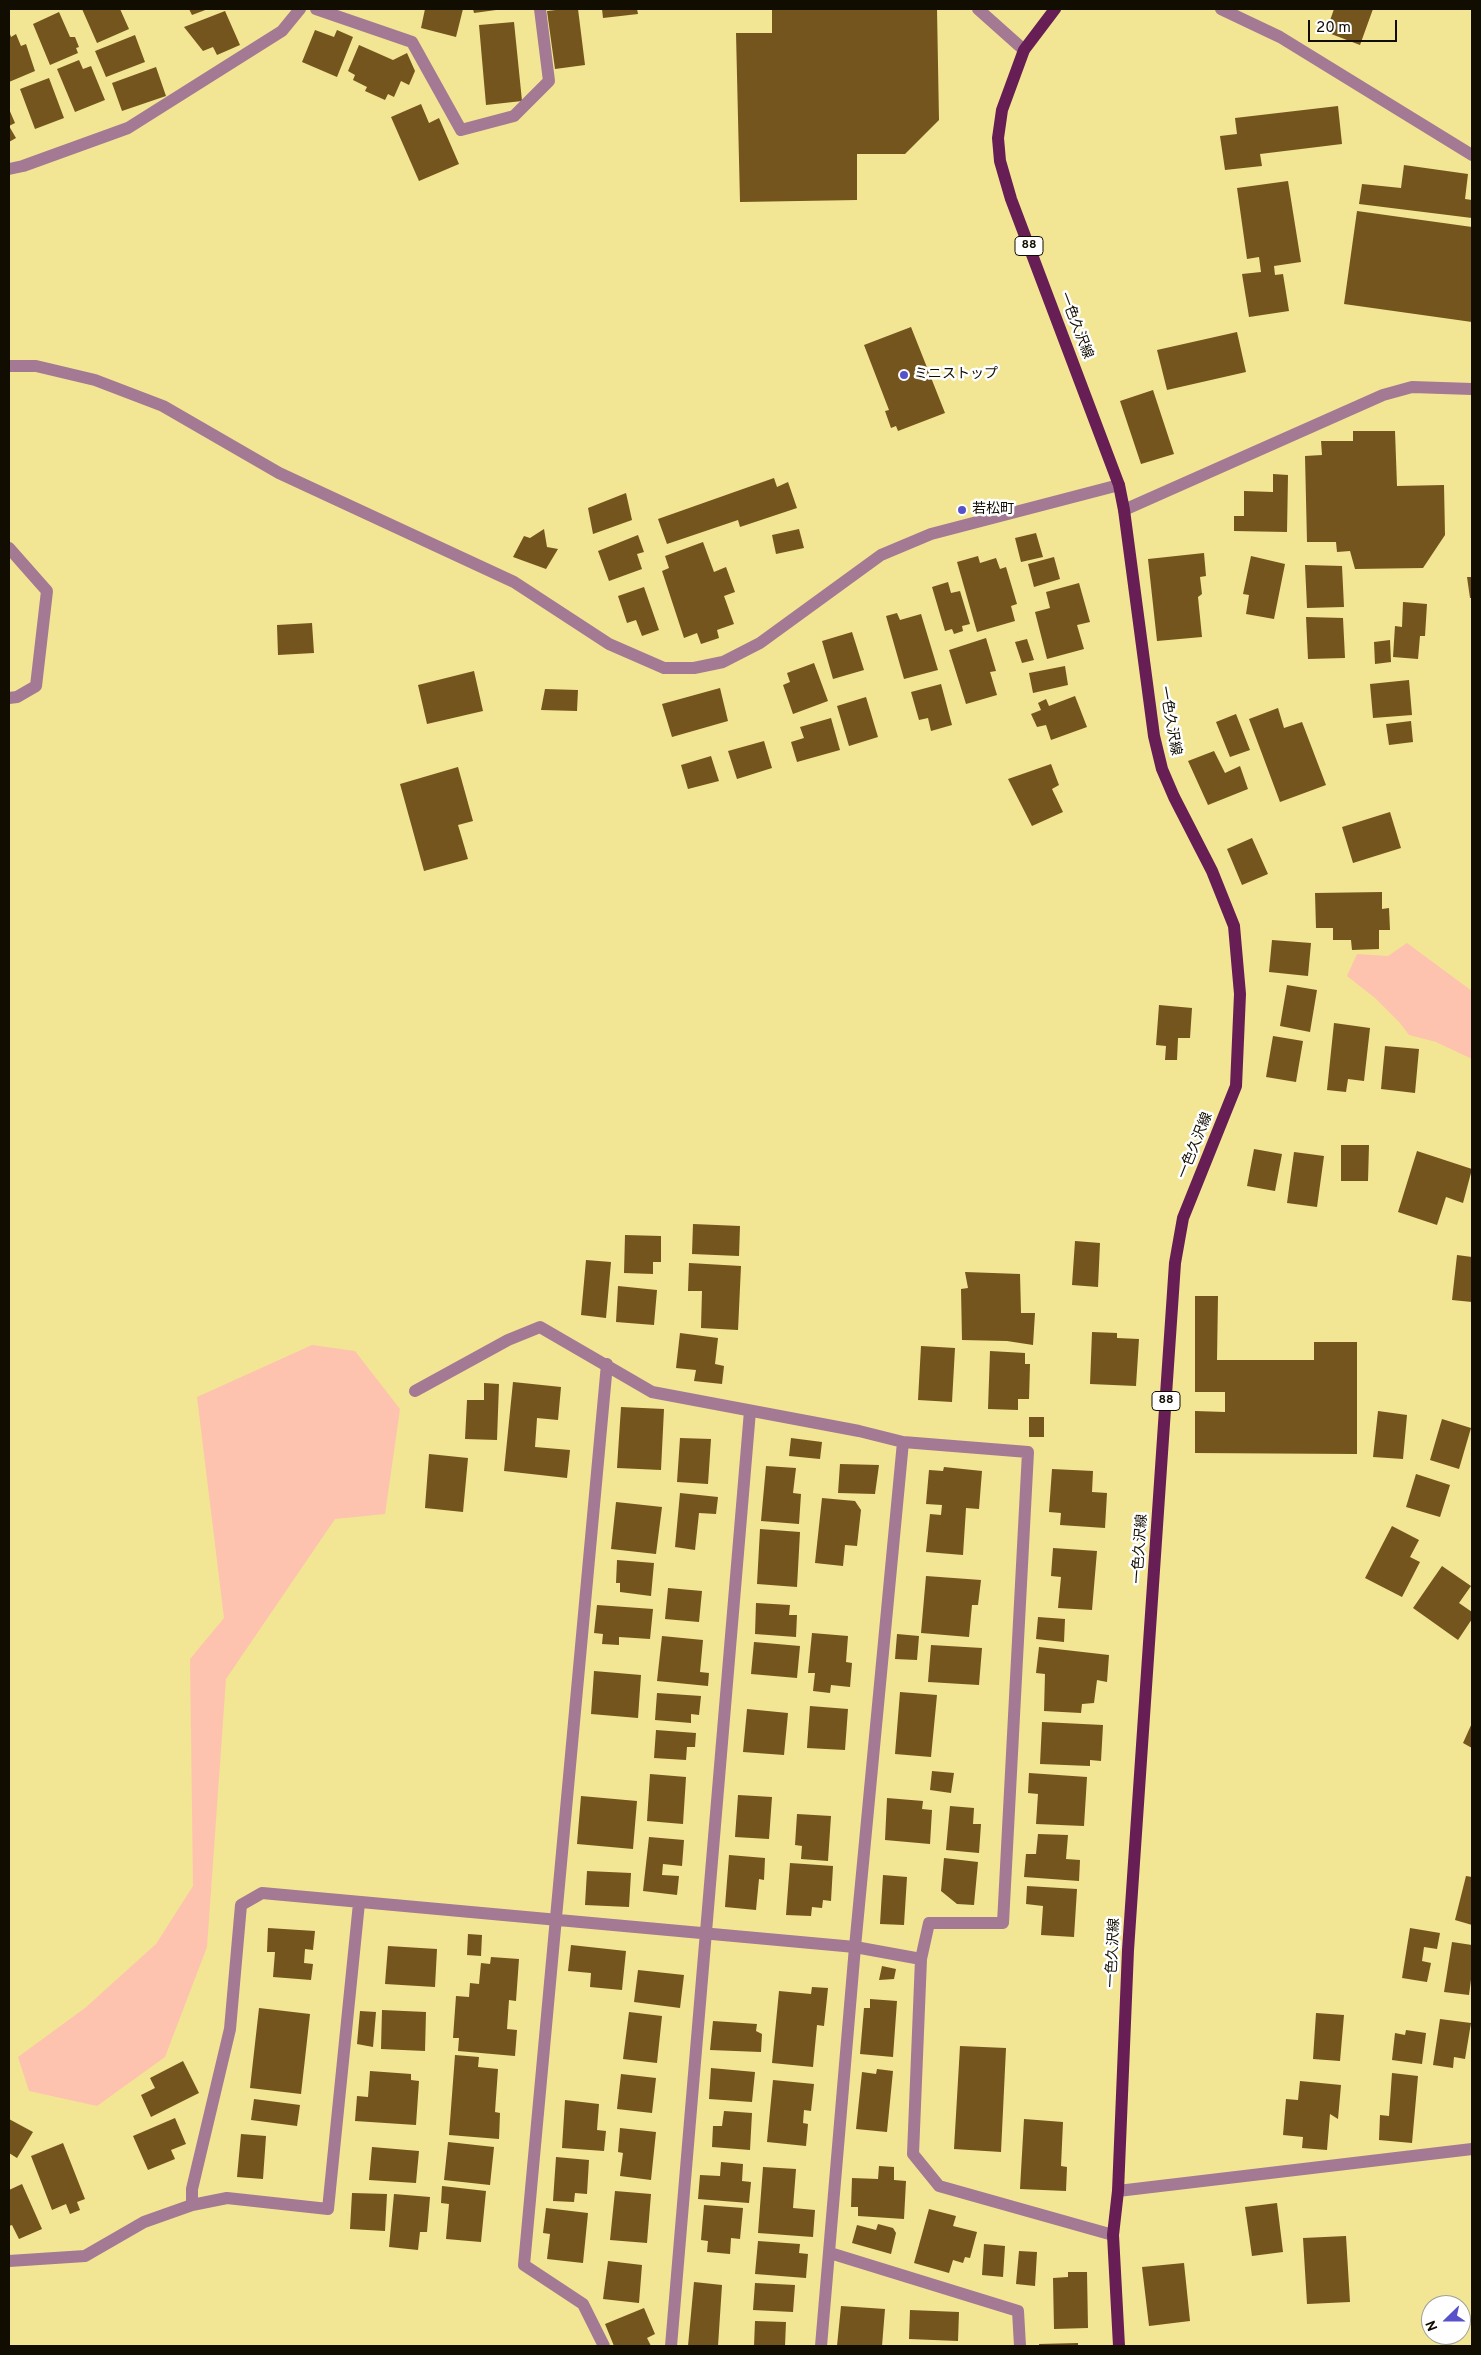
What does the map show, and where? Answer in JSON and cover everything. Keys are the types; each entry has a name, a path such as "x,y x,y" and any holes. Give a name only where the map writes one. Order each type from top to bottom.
{"main road":[{"name":"一色久沢線","path":"1055,9 1024,50 1002,110 998,138 1000,161 1011,199 1119,485 1154,736 1162,769 1174,797 1212,871 1234,926 1240,994 1236,1086 1183,1218 1175,1263 1128,1950 1118,2190 1114,2235 1119,2346"}],"street":[{"path":"9,169 23,166 128,128 282,31 300,9"},
{"path":"316,9 412,42 461,130 514,116 549,81 540,9"},
{"path":"978,9 1024,50"},
{"path":"1221,9 1280,37 1472,156"},
{"path":"9,366 36,366 95,380 163,406 279,473 514,582 609,644 664,668 694,668 723,662 760,643 881,555 931,534 1119,485"},
{"path":"1124,510 1383,395 1412,387 1472,388"},
{"path":"9,548 47,591 36,686 17,697 9,698"},
{"path":"415,1391 508,1340 540,1327 607,1364 652,1392 859,1431 903,1442 1028,1452 1002,1924 930,1923 922,1959 913,2154 939,2186 1114,2235"},
{"path":"604,2346 583,2304 524,2265 607,1364"},
{"path":"671,2346 750,1411"},
{"path":"821,2346 855,1947 903,1442"},
{"path":"192,2205 192,2189 230,2030 241,1905 262,1894 706,1932 855,1947 922,1959"},
{"path":"9,2261 85,2256 144,2222 192,2205 227,2198 328,2210 359,1903"},
{"path":"1118,2190 1472,2149"},
{"path":"830,2253 1018,2311 1020,2346"}],"shaded area":[{"path":"1407,943 1472,991 1472,1059 1436,1042 1409,1035 1375,998 1347,976 1357,954 1388,956"},
{"path":"312,1345 355,1351 400,1409 385,1514 335,1519 226,1679 207,1947 165,2057 97,2106 29,2091 18,2057 85,2008 156,1944 193,1886 190,1659 224,1618 197,1397"}],"building":[{"path":"82,9 120,9 129,29 97,43"},
{"path":"189,9 208,9 192,15"},
{"path":"425,9 463,9 456,37 421,28"},
{"path":"473,9 496,9 496,10 474,13"},
{"path":"578,9 585,65 555,69 547,11"},
{"path":"602,9 637,9 638,14 603,18"},
{"path":"772,9 937,9 939,120 905,154 857,154 857,200 740,202 736,33 772,33"},
{"path":"1334,9 1373,9 1360,45 1326,32"},
{"path":"225,11 240,45 217,55 213,47 203,51 184,27"},
{"path":"59,12 70,37 75,37 79,47 76,48 78,53 50,65 33,24"},
{"path":"514,22 522,101 486,105 479,25"},
{"path":"315,30 334,37 337,30 353,37 337,77 302,62"},
{"path":"9,31 11,37 16,34 21,46 26,44 35,71 9,82"},
{"path":"135,35 145,62 106,77 95,51"},
{"path":"359,45 393,60 407,53 415,71 409,85 401,81 394,97 388,94 385,100 365,91 367,87 353,80 355,75 348,71"},
{"path":"79,60 83,69 91,66 105,100 75,112 57,69"},
{"path":"156,67 166,96 122,111 112,83"},
{"path":"49,78 64,118 35,129 20,89"},
{"path":"421,104 429,123 439,118 459,164 419,181 391,117"},
{"path":"1338,106 1342,144 1260,154 1262,166 1225,170 1220,136 1237,134 1235,118"},
{"path":"9,109 15,123 9,126"},
{"path":"9,126 16,138 9,142"},
{"path":"1404,165 1468,174 1465,199 1472,200 1472,218 1359,204 1362,184 1401,188"},
{"path":"1288,181 1301,262 1274,266 1275,275 1283,274 1289,311 1249,317 1242,274 1261,272 1259,257 1247,259 1237,188"},
{"path":"1357,211 1472,227 1472,322 1344,304"},
{"path":"911,327 945,413 898,431 896,426 891,428 885,411 889,410 864,345"},
{"path":"1237,332 1246,372 1167,390 1157,350"},
{"path":"1153,390 1174,454 1141,464 1120,401"},
{"path":"1353,431 1395,431 1397,486 1444,485 1445,535 1423,568 1355,569 1350,551 1337,552 1336,542 1307,542 1305,456 1322,455 1321,441 1353,441"},
{"path":"1273,474 1288,475 1287,532 1234,531 1234,516 1244,516 1244,491 1273,492"},
{"path":"774,478 777,487 788,482 797,508 740,527 738,520 667,544 658,519"},
{"path":"626,493 632,520 593,534 588,508"},
{"path":"544,529 547,547 558,549 546,569 513,557 524,536 530,538"},
{"path":"799,529 804,548 776,554 772,535"},
{"path":"1036,533 1043,557 1021,562 1015,538"},
{"path":"638,535 644,552 637,554 642,569 609,581 598,551"},
{"path":"703,542 714,572 726,567 735,592 724,596 734,624 717,630 719,638 701,644 697,633 684,638 662,571 669,568 665,556"},
{"path":"1204,553 1206,576 1200,577 1202,594 1198,597 1202,637 1157,641 1148,559"},
{"path":"978,556 980,563 996,558 1000,569 1006,567 1017,604 1011,606 1015,621 977,632 957,562"},
{"path":"1251,556 1285,564 1274,619 1246,614 1249,595 1243,594"},
{"path":"1054,557 1060,579 1034,587 1028,564"},
{"path":"1305,565 1342,566 1344,607 1307,608"},
{"path":"1467,577 1472,577 1472,598 1470,598"},
{"path":"948,582 951,593 960,591 970,624 962,626 963,631 954,634 952,629 945,631 932,587"},
{"path":"1079,583 1090,622 1077,625 1084,649 1047,659 1035,612 1050,608 1046,592"},
{"path":"644,587 659,630 642,636 636,620 627,623 618,596"},
{"path":"1403,602 1427,604 1425,636 1420,636 1418,659 1393,657 1395,626 1402,627"},
{"path":"897,613 900,620 921,614 938,670 904,679 886,616"},
{"path":"1306,617 1343,618 1345,658 1308,659"},
{"path":"312,623 314,653 278,655 277,625"},
{"path":"852,632 864,670 833,679 822,641"},
{"path":"986,638 996,671 990,672 997,695 966,704 949,650"},
{"path":"1027,639 1034,660 1022,663 1015,642"},
{"path":"1390,640 1391,662 1375,664 1374,642"},
{"path":"814,663 828,701 793,714 783,685 790,682 787,673"},
{"path":"1065,666 1068,685 1033,693 1029,673"},
{"path":"474,671 483,711 427,724 418,685"},
{"path":"1409,680 1412,715 1373,718 1370,684"},
{"path":"941,684 952,725 931,731 928,718 919,720 911,692"},
{"path":"720,688 728,721 672,737 662,704"},
{"path":"545,689 578,690 577,711 541,710"},
{"path":"1075,696 1087,727 1051,740 1046,725 1037,727 1031,714 1041,710 1038,703 1046,699 1049,706"},
{"path":"866,697 878,737 849,746 837,706"},
{"path":"1278,708 1284,728 1302,722 1326,785 1280,802 1249,719"},
{"path":"1236,714 1250,750 1230,757 1216,722"},
{"path":"831,718 840,750 797,762 791,742 804,738 800,727"},
{"path":"1411,721 1413,742 1389,745 1386,724"},
{"path":"764,741 772,768 737,779 728,751"},
{"path":"1214,751 1225,773 1240,766 1248,789 1208,805 1188,761"},
{"path":"711,756 719,781 688,789 681,765"},
{"path":"1051,764 1059,785 1052,789 1063,812 1032,826 1008,779"},
{"path":"458,767 473,821 458,825 468,859 424,871 400,784"},
{"path":"1390,812 1401,848 1353,863 1342,827"},
{"path":"1252,838 1268,874 1242,885 1227,849"},
{"path":"1382,892 1382,909 1389,908 1390,930 1379,930 1379,949 1352,950 1351,940 1333,940 1333,928 1316,928 1315,893"},
{"path":"1272,940 1311,943 1308,976 1269,972"},
{"path":"1287,985 1317,990 1310,1032 1280,1026"},
{"path":"1159,1005 1192,1008 1190,1038 1178,1038 1177,1060 1165,1060 1166,1046 1156,1045"},
{"path":"1334,1023 1370,1028 1364,1081 1348,1079 1346,1092 1327,1090"},
{"path":"1273,1036 1303,1041 1296,1082 1266,1077"},
{"path":"1385,1046 1419,1049 1415,1093 1381,1089"},
{"path":"1341,1145 1369,1145 1368,1181 1341,1181"},
{"path":"1254,1149 1282,1154 1275,1191 1247,1186"},
{"path":"1417,1151 1472,1169 1463,1203 1446,1197 1437,1225 1398,1212"},
{"path":"1294,1152 1324,1156 1317,1207 1287,1203"},
{"path":"693,1224 740,1226 739,1256 692,1254"},
{"path":"625,1235 661,1236 661,1262 653,1262 653,1274 624,1273"},
{"path":"1075,1241 1100,1243 1098,1287 1072,1285"},
{"path":"1457,1255 1472,1257 1472,1302 1452,1300"},
{"path":"586,1260 611,1262 606,1318 581,1315"},
{"path":"689,1263 741,1266 738,1330 701,1328 702,1291 688,1291"},
{"path":"965,1272 1020,1274 1021,1313 1035,1313 1033,1345 1007,1341 962,1340 961,1289 968,1288"},
{"path":"618,1286 657,1290 654,1325 616,1322"},
{"path":"1195,1296 1218,1296 1217,1360 1314,1360 1314,1342 1357,1342 1357,1454 1195,1453 1195,1411 1225,1412 1225,1392 1195,1392"},
{"path":"1092,1332 1117,1333 1117,1338 1139,1339 1136,1386 1090,1384"},
{"path":"680,1333 718,1338 715,1364 724,1366 722,1384 694,1381 696,1370 676,1368"},
{"path":"921,1346 955,1348 952,1402 918,1400"},
{"path":"990,1351 1025,1353 1025,1364 1030,1364 1029,1399 1018,1399 1018,1410 988,1409"},
{"path":"513,1382 561,1387 558,1420 537,1418 535,1447 570,1450 567,1478 504,1471"},
{"path":"484,1383 499,1384 497,1440 465,1439 467,1400 484,1400"},
{"path":"621,1407 664,1409 661,1470 617,1468"},
{"path":"1378,1411 1407,1415 1403,1459 1373,1457"},
{"path":"1029,1417 1044,1417 1044,1437 1029,1437"},
{"path":"1442,1419 1471,1428 1459,1469 1430,1460"},
{"path":"680,1438 711,1439 708,1484 677,1482"},
{"path":"791,1438 822,1442 820,1459 789,1456"},
{"path":"429,1454 468,1458 463,1512 425,1508"},
{"path":"840,1464 879,1465 875,1494 838,1493"},
{"path":"766,1466 796,1468 793,1493 801,1494 799,1524 761,1521"},
{"path":"944,1467 982,1471 979,1509 966,1508 963,1555 926,1552 930,1514 941,1515 942,1505 926,1504 929,1470 943,1471"},
{"path":"1052,1469 1093,1471 1092,1492 1107,1493 1105,1528 1060,1525 1061,1513 1049,1512"},
{"path":"1416,1474 1450,1485 1440,1517 1406,1507"},
{"path":"680,1493 718,1497 716,1514 699,1513 695,1550 675,1547"},
{"path":"822,1498 855,1501 861,1510 857,1546 845,1545 843,1566 815,1563"},
{"path":"616,1502 662,1507 656,1554 611,1549"},
{"path":"1392,1526 1419,1540 1410,1557 1420,1562 1402,1597 1365,1578"},
{"path":"760,1529 800,1532 797,1587 757,1584"},
{"path":"1053,1548 1097,1551 1092,1610 1058,1608 1061,1577 1051,1576"},
{"path":"617,1560 654,1563 651,1596 620,1592 620,1583 616,1583"},
{"path":"1442,1566 1471,1586 1459,1603 1472,1612 1472,1619 1458,1640 1413,1608"},
{"path":"926,1576 981,1580 978,1605 972,1605 969,1637 921,1633"},
{"path":"668,1588 702,1591 699,1622 665,1619"},
{"path":"756,1603 790,1605 789,1615 797,1615 796,1637 755,1634"},
{"path":"597,1605 653,1609 650,1639 619,1637 619,1645 602,1644 603,1634 594,1633"},
{"path":"1038,1617 1065,1619 1064,1642 1036,1639"},
{"path":"812,1633 848,1636 846,1662 852,1663 850,1687 831,1685 830,1693 813,1691 815,1673 808,1673"},
{"path":"897,1634 919,1636 917,1660 895,1659"},
{"path":"662,1636 703,1640 700,1672 709,1673 708,1686 657,1681"},
{"path":"754,1642 800,1646 797,1678 751,1674"},
{"path":"931,1645 982,1648 979,1685 928,1682"},
{"path":"1039,1647 1109,1655 1107,1682 1097,1680 1094,1703 1082,1704 1081,1713 1044,1711 1045,1674 1036,1673"},
{"path":"594,1671 641,1675 638,1718 591,1714"},
{"path":"900,1692 937,1695 931,1757 895,1754"},
{"path":"657,1693 701,1696 699,1715 691,1714 691,1723 655,1720"},
{"path":"810,1706 848,1709 845,1750 807,1748"},
{"path":"747,1709 788,1713 784,1755 743,1752"},
{"path":"1042,1722 1103,1725 1101,1761 1090,1760 1090,1766 1040,1764"},
{"path":"1472,1723 1472,1748 1463,1743"},
{"path":"656,1730 696,1733 695,1747 687,1747 686,1760 654,1758"},
{"path":"932,1771 954,1773 951,1793 930,1790"},
{"path":"1029,1773 1087,1777 1084,1826 1036,1824 1038,1794 1028,1793"},
{"path":"650,1774 686,1777 683,1824 647,1821"},
{"path":"738,1795 772,1797 769,1839 735,1837"},
{"path":"581,1796 637,1801 633,1849 577,1844"},
{"path":"887,1798 923,1801 922,1809 932,1810 930,1844 885,1840"},
{"path":"950,1806 974,1808 973,1824 981,1824 979,1853 946,1850"},
{"path":"797,1814 831,1816 828,1861 801,1859 802,1846 795,1845"},
{"path":"1038,1834 1068,1835 1066,1859 1080,1860 1079,1881 1024,1877 1026,1854 1036,1854"},
{"path":"649,1837 684,1840 682,1866 663,1864 662,1875 679,1876 677,1895 643,1891"},
{"path":"729,1855 765,1858 764,1880 759,1879 756,1910 725,1907"},
{"path":"944,1858 978,1862 974,1905 957,1904 941,1891"},
{"path":"790,1863 833,1866 831,1901 823,1900 822,1908 812,1907 811,1916 786,1915"},
{"path":"587,1871 631,1873 629,1907 585,1905"},
{"path":"883,1875 907,1877 904,1925 880,1924"},
{"path":"1466,1876 1472,1877 1472,1925 1455,1920"},
{"path":"1027,1886 1077,1889 1074,1937 1041,1935 1043,1906 1026,1904"},
{"path":"268,1928 315,1931 313,1950 305,1949 304,1963 313,1964 311,1980 273,1977 275,1952 267,1952"},
{"path":"1410,1928 1440,1933 1437,1949 1424,1947 1422,1961 1431,1963 1427,1982 1402,1978"},
{"path":"468,1934 482,1935 481,1956 467,1955"},
{"path":"1452,1942 1472,1945 1472,1972 1469,1995 1444,1992"},
{"path":"571,1945 626,1951 622,1990 590,1987 591,1973 568,1971"},
{"path":"388,1946 437,1949 435,1987 385,1984"},
{"path":"491,1957 519,1959 516,2001 509,2000 507,2029 517,2030 515,2056 458,2051 459,2038 453,2038 456,1996 469,1997 470,1983 479,1984 481,1963 490,1964"},
{"path":"882,1966 896,1969 894,1979 879,1980"},
{"path":"638,1970 684,1975 680,2008 634,2002"},
{"path":"812,1987 828,1988 824,2026 817,2025 813,2067 772,2063 779,1991 811,1994"},
{"path":"870,1999 897,2001 893,2057 860,2054 864,2008 870,2008"},
{"path":"259,2008 310,2014 301,2094 250,2088"},
{"path":"382,2010 426,2012 425,2051 381,2049"},
{"path":"360,2011 376,2012 373,2047 357,2044"},
{"path":"629,2012 662,2016 657,2063 623,2059"},
{"path":"1316,2013 1344,2015 1340,2061 1313,2059"},
{"path":"1440,2019 1471,2023 1465,2059 1454,2057 1453,2068 1433,2065"},
{"path":"713,2021 757,2024 756,2031 762,2034 761,2052 710,2050"},
{"path":"1406,2030 1426,2033 1422,2064 1392,2060 1395,2033 1405,2035"},
{"path":"960,2046 1006,2048 1001,2152 954,2149"},
{"path":"455,2055 479,2057 478,2067 498,2069 495,2112 500,2113 499,2139 449,2135"},
{"path":"183,2061 199,2093 151,2117 141,2095 155,2088 150,2078"},
{"path":"711,2068 755,2072 752,2102 709,2099"},
{"path":"877,2069 893,2071 887,2132 856,2129 862,2072 876,2074"},
{"path":"370,2071 411,2074 411,2080 419,2081 416,2125 355,2121 357,2096 368,2097"},
{"path":"1392,2073 1418,2076 1412,2143 1379,2140 1380,2115 1389,2116"},
{"path":"621,2074 656,2078 652,2113 617,2109"},
{"path":"773,2080 814,2084 811,2111 804,2110 803,2123 808,2124 806,2146 767,2142"},
{"path":"1300,2081 1341,2085 1338,2119 1330,2114 1327,2150 1302,2148 1303,2137 1283,2135 1286,2099 1298,2100"},
{"path":"254,2099 300,2105 297,2126 251,2120"},
{"path":"565,2100 599,2104 597,2130 606,2131 604,2151 562,2148"},
{"path":"724,2111 752,2113 750,2150 712,2147 713,2126 722,2126"},
{"path":"175,2118 186,2144 171,2150 175,2159 148,2170 133,2136"},
{"path":"9,2119 33,2132 17,2158 9,2153"},
{"path":"1024,2119 1063,2122 1061,2166 1067,2167 1066,2191 1020,2189"},
{"path":"620,2128 656,2132 651,2180 620,2176 623,2153 618,2152"},
{"path":"241,2134 266,2136 263,2179 237,2177"},
{"path":"448,2142 494,2147 490,2185 444,2180"},
{"path":"63,2143 85,2199 77,2202 80,2210 70,2214 66,2204 52,2210 31,2156"},
{"path":"372,2147 419,2151 416,2183 369,2180"},
{"path":"556,2157 589,2160 587,2194 575,2193 574,2202 553,2201"},
{"path":"721,2162 743,2164 742,2181 751,2182 749,2203 698,2199 700,2175 720,2176"},
{"path":"879,2166 894,2167 894,2180 906,2181 904,2219 858,2216 858,2207 851,2207 852,2178 878,2179"},
{"path":"763,2167 796,2169 793,2208 815,2210 813,2237 758,2233"},
{"path":"22,2184 42,2229 19,2239 12,2225 9,2226 9,2190"},
{"path":"442,2186 486,2191 481,2242 446,2239 449,2204 441,2203"},
{"path":"615,2191 651,2194 647,2243 610,2240"},
{"path":"352,2193 387,2194 385,2231 350,2229"},
{"path":"394,2194 430,2197 427,2232 420,2232 418,2250 389,2247"},
{"path":"1277,2203 1283,2252 1252,2256 1245,2207"},
{"path":"704,2205 743,2208 740,2239 731,2238 730,2254 707,2252 708,2241 701,2240"},
{"path":"546,2208 588,2213 583,2263 547,2259 550,2234 543,2233"},
{"path":"929,2209 956,2216 953,2226 977,2232 970,2258 965,2257 963,2263 953,2260 949,2273 914,2263"},
{"path":"878,2224 893,2228 896,2233 891,2254 852,2243 857,2225 876,2230"},
{"path":"1346,2236 1350,2302 1307,2304 1303,2238"},
{"path":"758,2241 800,2244 799,2253 808,2254 806,2278 755,2274"},
{"path":"984,2244 1005,2246 1003,2277 982,2275"},
{"path":"1019,2251 1037,2252 1035,2286 1016,2284"},
{"path":"608,2261 642,2265 639,2303 603,2299"},
{"path":"1184,2263 1190,2321 1149,2326 1142,2267"},
{"path":"1068,2272 1087,2272 1088,2328 1054,2329 1053,2278 1068,2277"},
{"path":"694,2282 722,2285 718,2346 688,2346"},
{"path":"755,2283 795,2285 793,2312 753,2310"},
{"path":"841,2306 885,2309 882,2346 837,2346"},
{"path":"644,2308 655,2334 647,2338 651,2346 614,2346 605,2324"},
{"path":"910,2310 959,2312 958,2341 909,2339"},
{"path":"755,2321 786,2322 785,2346 754,2346"},
{"path":"1078,2343 1078,2346 1039,2346 1039,2344"}],"place":[{"name":"ミニストップ","path":"904,375"},
{"name":"若松町","path":"962,510"}]}
